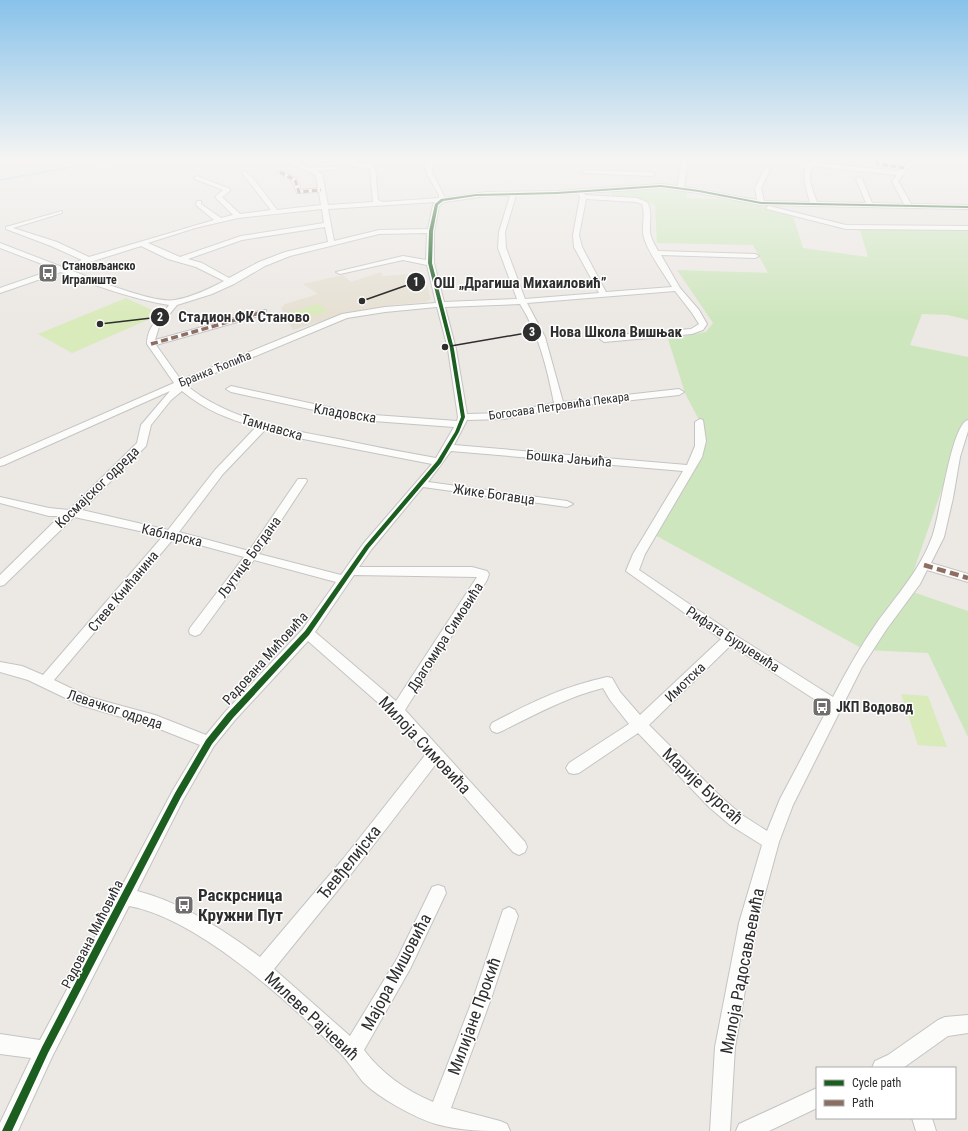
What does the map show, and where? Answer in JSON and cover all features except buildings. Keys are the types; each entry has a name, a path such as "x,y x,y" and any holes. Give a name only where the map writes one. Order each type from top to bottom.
{"street":[{"path":"60,212 8,228 54,244 88,260"},
{"path":"208,212 218,220"},
{"path":"234,212 238,216"},
{"path":"0,291 88,260 218,220 269,212"},
{"path":"325,212 332,242"},
{"path":"434,212 430,231 430,263 439,306 452,349 461,421"},
{"path":"508,212 502,232 502,248 522,301 542,342 554,379 559,404"},
{"path":"579,212 576,231 578,247 603,294"},
{"path":"604,339 689,331 700,328 703,324 701,318 677,289 648,238 646,228 648,212"},
{"path":"781,212 846,227 968,228"},
{"path":"182,259 241,238 328,224"},
{"path":"0,245 59,270 124,292 153,300 174,303 204,295 275,258 332,242 379,232 430,231"},
{"path":"141,243 171,257 182,259 204,267 231,282"},
{"path":"657,254 755,256"},
{"path":"340,272 403,258 430,263"},
{"path":"0,280 19,284"},
{"name":"Бранка Ћопића","path":"0,463 345,316 381,310 677,289"},
{"path":"174,303 154,327 150,338 151,344 263,312"},
{"name":"Тамнавска","path":"151,344 181,385 203,403 262,427 439,462"},
{"name":"Космајског одреда","path":"0,582 45,537 72,514 142,444 146,425 168,398 181,385"},
{"name":"Кладовска","path":"231,389 360,417 461,421"},
{"name":"Богосава Петровића Пекара","path":"461,421 504,416 559,404 679,392"},
{"name":"Радована Мићовића","path":"7,1131 45,1050 178,795 210,742 230,716 306,633 367,546 422,484 439,462 449,448 461,421"},
{"path":"690,468 697,459 701,450 700,422"},
{"name":"Милоја Радосављевића","path":"720,1131 725,1047 748,923 771,842 786,804 865,650 916,581 938,537 948,498 955,457 964,428 968,423"},
{"name":"Стеве Книћанина","path":"45,682 171,534 219,472 262,427"},
{"name":"Бошка Јањића","path":"449,448 690,468"},
{"name":"Рифата Бурџевића","path":"690,468 639,554 632,571 730,638 836,706"},
{"name":"Љутице Богдана","path":"195,631 252,556 302,481"},
{"name":"Жике Богавца","path":"422,484 567,504"},
{"name":"Кабларска","path":"0,500 49,512 82,514 224,547 252,556 346,576"},
{"path":"924,565 968,578"},
{"name":"Драгомира Симовића","path":"346,576 472,571 483,574 483,577 397,710"},
{"name":"Милоја Симовића","path":"306,633 397,710 519,847"},
{"name":"Имотска","path":"639,726 730,638"},
{"name":"Левачког одреда","path":"0,668 18,671 85,701 155,721 210,742"},
{"name":"Марије Бурсаћ","path":"498,727 554,698 577,689 607,682 615,696 639,726 715,802 736,820 771,842"},
{"path":"574,768 639,726"},
{"name":"Ђевђелијска","path":"262,969 349,864 435,754"},
{"name":"Мајора Мишовића","path":"352,1051 404,963 438,893"},
{"name":"Милеве Рајчевић","path":"125,897 149,902 178,915 210,933 262,969 352,1051 374,1078 408,1102 438,1115 500,1131"},
{"name":"Милијане Прокић","path":"438,1115 483,996 509,916"},
{"path":"892,1066 914,1046 945,1026 968,1024"},
{"path":"0,1044 45,1050"},
{"path":"746,1131 816,1098"},
{"path":"922,1119 926,1131"}],"shaded area":[{"path":"381,272 382,276 423,273 431,299 426,302 392,305 342,315 293,330 281,308 285,304 318,294 303,284 343,275 351,282"}],"green space":[{"path":"655,212 779,212 793,216 803,248 868,257 860,230 968,230 968,320 948,315 922,314 910,345 968,357 968,435 950,466 907,590 968,611 968,737 928,653 865,650 653,534 697,459 700,422 685,393 668,339 706,332 713,323 677,270 768,273 753,245 657,243"},
{"path":"126,298 161,314 72,353 38,334"},
{"path":"319,304 328,311 297,320 289,312"},
{"path":"901,694 928,696 947,747 918,745"}],"marked path":[{"path":"151,344 263,312"},
{"path":"924,565 968,578"}],"cycle path":[{"path":"7,1131 45,1050 101,942 178,795 209,742 230,716 307,633 367,547 439,462 457,432 463,417 452,349 430,263 431,231 435,212"}],"place":[{"name":"Становљанско Игралиште","path":"48,273"},
{"name":"ОШ „Драгиша Михаиловић”","path":"362,301"},
{"name":"Стадион ФК Станово","path":"100,324"},
{"name":"Нова Школа Вишњак","path":"445,347"},
{"name":"ЈКП Водовод","path":"822,707"},
{"name":"Раскрсница Кружни Пут","path":"184,905"}]}
